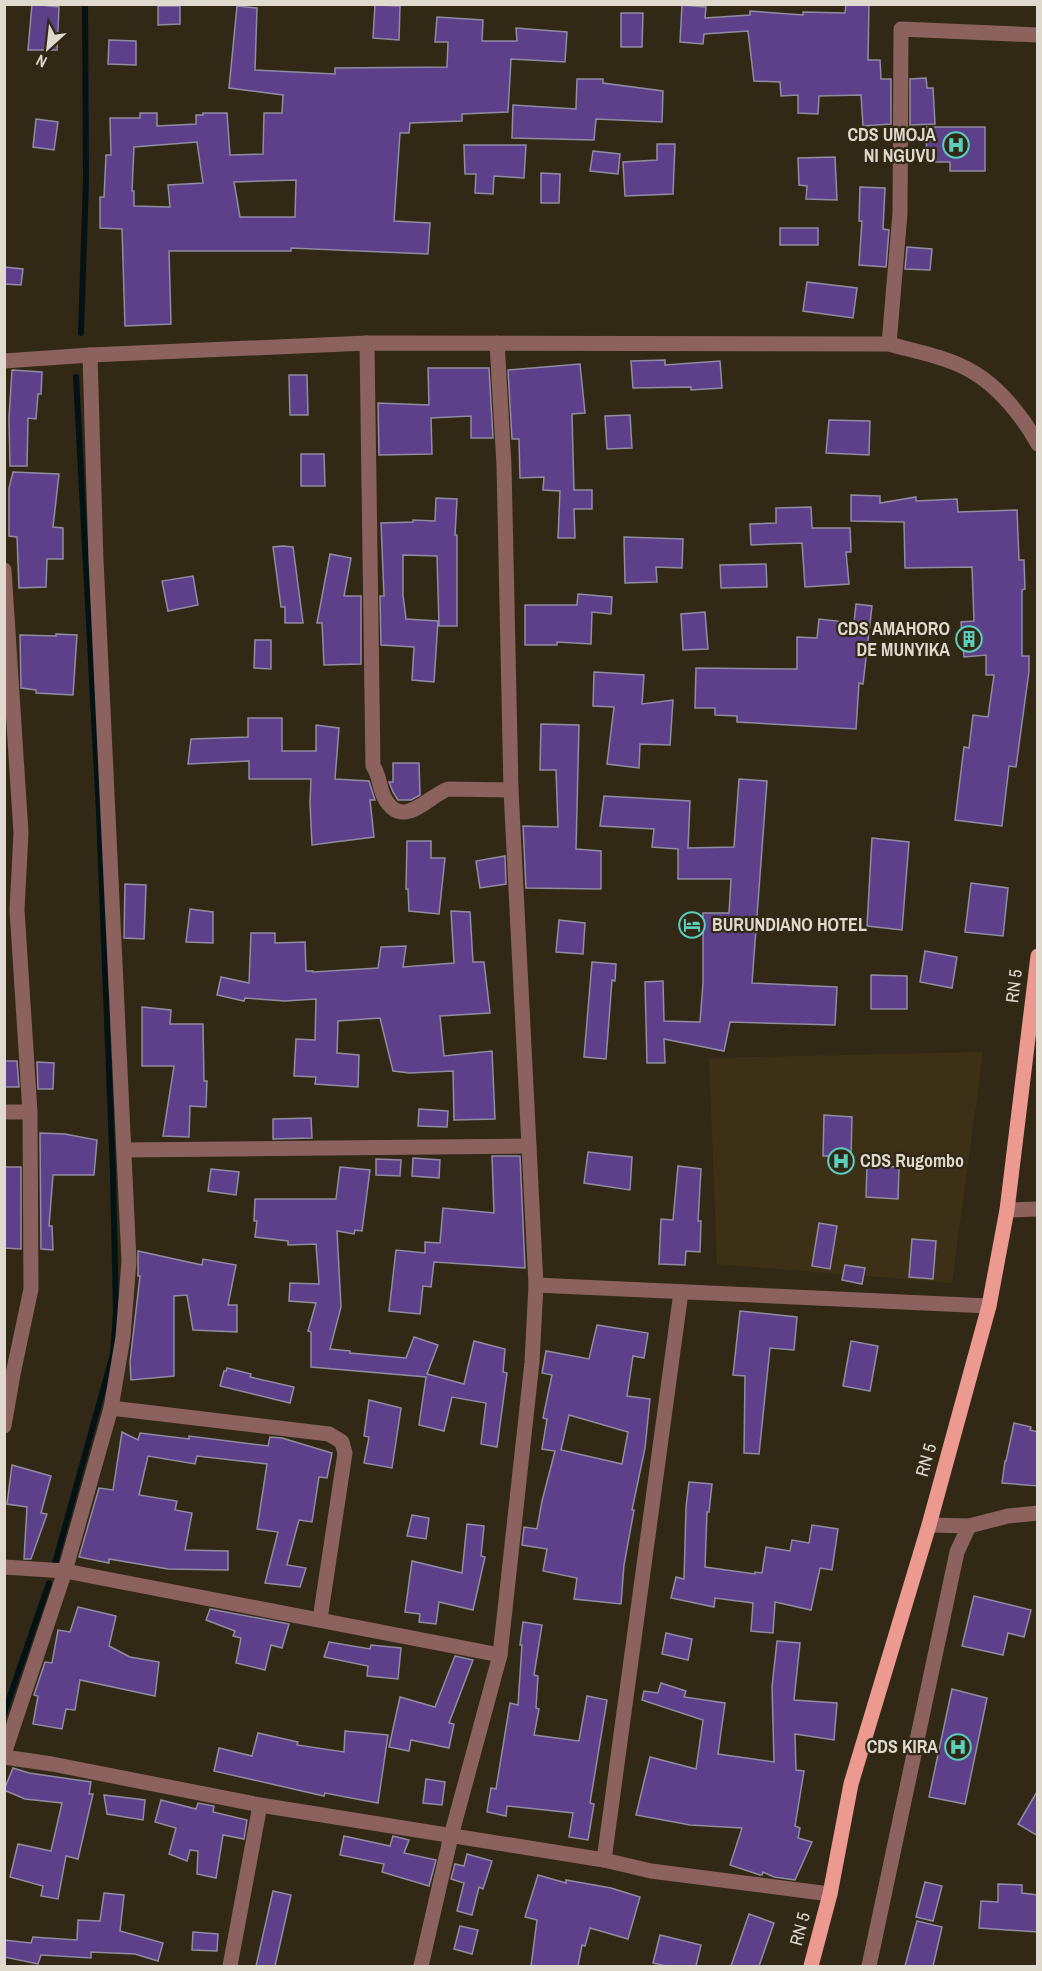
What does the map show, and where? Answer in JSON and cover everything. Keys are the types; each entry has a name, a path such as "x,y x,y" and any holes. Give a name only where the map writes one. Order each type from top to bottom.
{"main road":[{"name":"RN 5","path":"811,1966 830,1894 851,1784 928,1525 989,1306 1007,1210 1038,956"}],"street":[{"path":"889,344 900,213 901,29 1038,35"},
{"path":"4,361 367,343 889,344 951,362 973,372 993,387 1032,433 1038,444"},
{"path":"367,343 373,766 379,775 382,794 388,804 398,811 414,810 448,789 511,790"},
{"path":"421,1966 451,1836 500,1655 532,1362 536,1285 511,790 504,465 497,343"},
{"path":"90,355 96,560 129,1261 123,1337 111,1408 65,1571 4,1756 260,1805 604,1860 651,1871 830,1894"},
{"path":"4,570 21,834 11,910 30,1112 31,1289 9,1373 4,1426"},
{"path":"4,1112 30,1112"},
{"path":"125,1150 529,1146"},
{"path":"1007,1210 1038,1209"},
{"path":"536,1285 989,1306"},
{"path":"604,1860 681,1292"},
{"path":"111,1408 329,1434 342,1442 345,1453 320,1619"},
{"path":"928,1525 969,1526 1008,1516 1038,1513"},
{"path":"868,1966 957,1552 969,1526"},
{"path":"4,1567 65,1571 500,1655"},
{"path":"230,1966 260,1805"}],"shaded area":[{"name":"CDS Rugombo","path":"983,1052 952,1283 717,1264 709,1058"}],"building":[{"path":"32,4 59,7 57,50 28,50"},
{"path":"846,4 869,4 868,60 880,60 881,79 891,79 891,124 863,126 861,95 819,96 818,114 798,113 798,95 781,96 780,82 754,81 748,31 704,34 703,44 680,42 682,5 706,7 705,18 750,15 750,11 803,15 803,12 845,13"},
{"path":"375,5 400,6 399,40 373,38"},
{"path":"158,6 180,6 180,24 158,25"},
{"path":"237,6 257,8 255,70 335,74 335,68 447,67 448,42 435,42 437,17 483,20 482,41 517,41 516,28 567,32 565,62 511,59 508,112 462,114 462,121 410,123 409,133 400,133 394,221 430,223 428,254 291,248 291,251 169,251 171,324 125,326 122,229 100,228 100,197 104,197 106,155 111,155 110,118 140,118 140,113 157,113 157,126 196,124 196,115 227,113 230,155 263,154 264,113 282,113 283,95 229,88","holes":["197,142 203,183 168,185 170,207 134,206 134,191 132,191 134,147","296,180 295,217 240,217 234,182"]},
{"path":"621,13 643,13 642,47 621,47"},
{"path":"109,40 136,41 136,65 108,64"},
{"path":"926,78 927,88 933,88 935,124 910,125 910,79"},
{"path":"577,79 603,79 603,83 663,91 662,122 596,119 594,140 512,138 513,105 576,109"},
{"path":"36,119 58,122 54,150 33,147"},
{"name":"CDS UMOJA NI NGUVU","path":"926,127 985,127 985,171 950,171 950,162 927,162"},
{"path":"657,144 675,144 673,194 625,196 623,162 657,160"},
{"path":"464,145 526,145 524,178 494,176 493,194 475,193 476,174 465,174"},
{"path":"593,151 620,154 618,174 590,171"},
{"path":"835,157 837,200 806,199 807,186 799,185 798,158"},
{"path":"541,173 560,174 559,203 541,203"},
{"path":"860,187 885,188 883,229 889,230 886,267 859,265 862,221 859,221"},
{"path":"780,228 818,228 818,245 780,245"},
{"path":"907,247 932,249 930,270 905,269"},
{"path":"4,267 23,269 21,285 4,284"},
{"path":"807,282 857,288 853,318 803,311"},
{"path":"665,360 665,365 720,361 722,388 691,390 691,387 633,388 631,361"},
{"path":"580,364 585,413 572,414 574,490 592,490 592,509 574,509 575,538 558,538 560,491 543,490 544,477 520,478 519,439 512,439 508,370"},
{"path":"428,368 489,368 493,438 471,438 471,416 431,418 432,454 379,455 378,403 429,405"},
{"path":"12,370 42,372 36,419 28,418 27,466 10,466 9,418"},
{"path":"289,375 307,375 308,415 290,415"},
{"path":"630,415 632,448 607,449 605,416"},
{"path":"829,420 870,421 869,455 826,453"},
{"path":"301,454 324,454 325,486 301,486"},
{"path":"13,472 59,474 53,527 63,528 63,559 47,559 46,587 19,588 17,537 9,536 9,488"},
{"path":"851,495 880,496 880,503 916,497 916,501 957,499 958,512 1017,510 1019,560 1024,560 1025,589 1022,590 1022,656 1029,656 1029,671 1016,767 1009,766 1002,826 955,820 964,747 969,748 973,715 988,717 994,675 986,675 986,655 964,657 961,622 974,621 972,567 905,568 904,522 851,521"},
{"path":"436,498 457,499 455,535 457,535 457,626 439,626 437,556 403,555 403,595 406,619 438,621 434,682 412,680 414,647 381,645 380,596 384,596 381,523 413,522 413,520 435,521"},
{"path":"811,507 812,528 850,528 851,552 846,552 849,584 805,587 802,543 751,545 750,524 776,523 776,508"},
{"path":"624,537 683,539 682,568 656,567 657,582 625,583"},
{"path":"273,547 293,547 303,623 285,623 285,607 281,607"},
{"path":"330,554 351,558 344,596 361,596 361,664 324,665 322,623 317,623"},
{"path":"766,564 767,587 721,588 720,565"},
{"path":"193,576 198,605 168,611 162,581"},
{"path":"578,594 612,597 611,614 592,612 591,644 557,642 557,645 525,645 525,605 577,605"},
{"path":"856,604 872,606 863,684 859,683 856,729 737,722 737,716 715,715 715,708 695,708 696,668 797,669 797,637 817,638 819,619 854,623"},
{"path":"705,612 708,649 683,650 681,614"},
{"path":"56,634 77,635 73,695 36,693 36,690 21,688 20,635 56,636"},
{"path":"255,640 271,640 271,669 254,668"},
{"path":"594,672 644,675 642,704 673,700 670,745 640,744 639,768 607,764 614,707 593,706"},
{"path":"248,718 282,718 282,751 316,751 316,725 339,728 335,779 369,781 375,800 370,800 374,837 312,845 311,779 249,779 249,761 188,764 191,739 248,737"},
{"path":"541,724 579,725 576,849 601,851 601,889 526,888 523,826 558,827 556,770 540,770"},
{"path":"393,763 419,763 420,795 411,800 398,800 389,782 393,782"},
{"path":"739,779 767,781 752,983 837,987 835,1025 730,1022 724,1051 664,1039 665,1063 647,1063 645,982 663,981 664,1021 700,1022 703,983 703,913 729,913 731,879 678,879 678,849 652,847 654,829 600,826 604,796 690,801 688,848 734,847"},
{"path":"872,838 909,842 902,930 867,926"},
{"path":"407,841 431,841 431,858 445,858 439,914 409,911 408,889 406,889"},
{"path":"505,856 506,884 480,888 476,861"},
{"path":"971,883 1008,888 1003,936 965,932"},
{"path":"125,884 146,885 144,939 124,938"},
{"path":"190,909 213,912 213,943 186,942"},
{"path":"451,911 470,912 473,962 484,962 490,1013 440,1016 444,1056 492,1051 495,1119 454,1120 453,1071 410,1073 393,1071 380,1018 338,1021 337,1053 359,1055 358,1087 315,1084 316,1077 294,1076 296,1039 315,1040 316,999 285,1001 245,998 244,1001 217,995 221,977 249,983 251,933 275,933 275,943 305,942 306,971 378,968 381,947 406,946 403,967 454,963"},
{"path":"559,920 585,923 583,954 556,952"},
{"path":"925,951 957,957 952,988 920,982"},
{"path":"592,962 616,964 615,981 612,980 606,1059 584,1057"},
{"path":"871,975 907,976 907,1009 871,1009"},
{"path":"142,1007 171,1010 170,1024 203,1024 204,1081 207,1081 206,1107 190,1106 189,1137 163,1136 174,1066 142,1066"},
{"path":"4,1061 17,1061 19,1087 4,1087"},
{"path":"37,1062 54,1063 53,1089 38,1089"},
{"path":"419,1109 448,1111 447,1127 418,1126"},
{"path":"824,1115 852,1117 851,1156 823,1156"},
{"path":"311,1118 312,1138 273,1139 273,1119"},
{"path":"40,1133 65,1134 97,1140 94,1175 53,1175 49,1226 52,1226 53,1250 41,1249"},
{"path":"588,1152 632,1157 630,1190 584,1183"},
{"path":"492,1156 520,1156 525,1268 434,1262 431,1287 423,1286 420,1314 389,1311 396,1250 425,1253 425,1242 440,1243 443,1208 494,1213"},
{"path":"413,1158 440,1160 439,1178 412,1176"},
{"path":"376,1159 401,1160 400,1176 376,1175"},
{"path":"678,1166 701,1169 698,1221 701,1221 700,1252 686,1251 685,1265 659,1264 661,1219 673,1220"},
{"path":"867,1166 899,1167 898,1199 866,1197"},
{"path":"4,1167 21,1167 21,1249 5,1248"},
{"path":"340,1167 370,1170 362,1231 355,1230 354,1234 337,1231 341,1307 330,1349 406,1358 414,1337 438,1345 427,1374 464,1384 474,1341 505,1349 503,1372 507,1373 497,1447 481,1444 486,1403 452,1397 444,1431 419,1425 426,1377 311,1367 311,1332 308,1331 316,1303 289,1301 290,1283 319,1284 316,1244 288,1245 288,1241 255,1237 257,1221 254,1221 255,1199 336,1199"},
{"path":"211,1169 239,1172 236,1195 208,1191"},
{"path":"819,1223 837,1226 830,1269 812,1266"},
{"path":"912,1239 936,1241 933,1279 909,1277"},
{"path":"138,1251 202,1265 203,1259 236,1265 228,1305 237,1305 237,1332 193,1330 187,1295 174,1296 174,1376 131,1380 130,1362 140,1276 138,1276"},
{"path":"845,1265 865,1268 862,1284 842,1280"},
{"path":"740,1311 797,1317 794,1350 770,1348 759,1454 744,1453 745,1376 733,1375"},
{"path":"597,1325 648,1333 644,1358 633,1356 627,1396 650,1399 645,1448 632,1510 634,1510 624,1565 621,1604 574,1599 577,1578 543,1571 547,1549 522,1545 524,1527 537,1529 555,1451 542,1449 547,1419 543,1418 552,1375 542,1373 546,1351 589,1359","holes":["569,1415 628,1432 622,1464 561,1450"]},
{"path":"851,1341 878,1346 870,1391 843,1386"},
{"path":"227,1368 251,1374 250,1377 294,1387 290,1403 220,1386"},
{"path":"369,1400 401,1408 392,1468 364,1463 369,1437 364,1436"},
{"path":"1014,1423 1031,1427 1030,1430 1038,1432 1038,1486 1002,1483"},
{"path":"122,1432 138,1440 140,1433 189,1439 189,1436 268,1446 270,1437 282,1438 332,1453 327,1478 319,1477 312,1522 299,1520 287,1565 306,1568 300,1587 265,1583 278,1532 257,1529 267,1464 197,1456 195,1464 148,1456 139,1495 177,1501 175,1510 192,1513 185,1550 228,1551 228,1570 168,1569 109,1559 109,1563 79,1557 99,1488 113,1490"},
{"path":"12,1465 51,1476 41,1513 47,1514 31,1559 24,1559 27,1507 7,1504"},
{"path":"689,1482 712,1484 709,1512 707,1512 705,1567 762,1573 766,1547 790,1551 792,1540 809,1543 812,1525 838,1529 832,1570 820,1568 811,1610 775,1602 773,1633 751,1631 753,1603 715,1598 714,1607 671,1598 676,1577 684,1579"},
{"path":"412,1515 429,1518 426,1539 407,1536"},
{"path":"467,1524 484,1526 481,1556 485,1557 473,1610 439,1602 436,1624 419,1622 420,1614 405,1612 412,1561 462,1573"},
{"path":"974,1596 1031,1610 1024,1637 1008,1633 1003,1655 962,1646"},
{"path":"78,1607 116,1616 109,1646 130,1657 159,1662 155,1696 80,1680 75,1710 66,1709 62,1729 33,1724 38,1696 34,1695 45,1662 52,1663 58,1630 70,1632"},
{"path":"210,1609 289,1624 282,1648 271,1645 265,1670 236,1663 241,1638 233,1636 235,1631 206,1620"},
{"path":"523,1622 542,1625 534,1675 538,1676 536,1708 539,1709 534,1735 579,1741 587,1696 607,1700 590,1803 594,1804 588,1840 569,1837 573,1813 507,1806 506,1816 487,1812 491,1788 496,1789 510,1703 518,1705"},
{"path":"666,1633 692,1639 688,1660 662,1654"},
{"path":"777,1641 800,1643 794,1700 837,1703 834,1740 795,1734 796,1770 804,1771 795,1826 800,1828 798,1838 812,1842 795,1880 774,1877 763,1872 760,1875 730,1865 742,1828 690,1825 636,1815 650,1757 696,1769 703,1720 642,1700 644,1691 658,1693 661,1683 686,1691 684,1697 725,1703 718,1754 774,1762 772,1687"},
{"path":"329,1642 370,1649 371,1645 401,1648 398,1679 367,1676 368,1666 324,1657"},
{"path":"455,1656 473,1660 449,1723 454,1724 449,1748 411,1740 409,1751 389,1747 400,1697 435,1707"},
{"name":"CDS KIRA","path":"952,1689 987,1698 965,1804 929,1797"},
{"path":"345,1731 388,1735 378,1803 325,1793 324,1796 214,1771 219,1748 252,1756 258,1733 298,1742 297,1745 344,1752"},
{"path":"13,1768 29,1773 91,1782 89,1794 93,1794 78,1859 66,1856 58,1899 41,1896 43,1886 10,1877 18,1844 51,1851 62,1803 25,1799 4,1790"},
{"path":"426,1779 445,1782 442,1805 423,1803"},
{"path":"1038,1790 1038,1836 1018,1824"},
{"path":"104,1795 145,1800 143,1820 107,1814"},
{"path":"161,1800 196,1809 198,1803 214,1806 213,1812 247,1820 244,1839 223,1835 216,1878 197,1874 198,1851 190,1850 187,1861 169,1854 176,1828 155,1822"},
{"path":"344,1836 390,1846 393,1836 409,1840 404,1853 436,1860 429,1886 382,1872 384,1864 340,1855"},
{"path":"467,1854 492,1861 483,1889 479,1887 472,1915 457,1911 464,1883 451,1879 455,1864 464,1866"},
{"path":"538,1875 566,1883 566,1880 611,1888 640,1897 628,1939 590,1928 585,1946 582,1945 578,1966 531,1966 537,1920 525,1917"},
{"path":"925,1882 942,1886 933,1921 916,1917"},
{"path":"998,1884 1022,1885 1022,1893 1038,1895 1038,1932 979,1928 981,1901 998,1902"},
{"path":"273,1891 291,1895 275,1966 256,1966"},
{"path":"104,1893 124,1895 120,1931 163,1943 158,1961 135,1954 91,1952 91,1958 41,1955 38,1964 4,1957 4,1940 31,1943 33,1937 77,1940 78,1920 100,1921"},
{"path":"749,1914 774,1923 759,1966 731,1966"},
{"path":"917,1921 942,1927 933,1966 905,1966"},
{"path":"460,1926 478,1930 472,1954 454,1949"},
{"path":"193,1932 218,1934 217,1951 192,1950"},
{"path":"660,1935 701,1945 696,1966 666,1966 653,1963"}],"waterway":[{"path":"81,333 86,179 85,4"},
{"path":"55,1563 113,1354 116,1312 99,813 76,377"},
{"path":"4,1714 49,1583"}],"place":[{"name":"CDS UMOJA NI NGUVU","path":"956,145"},
{"name":"CDS AMAHORO DE MUNYIKA","path":"969,639"},
{"name":"BURUNDIANO HOTEL","path":"692,925"},
{"name":"CDS Rugombo","path":"841,1161"},
{"name":"CDS KIRA","path":"958,1747"}]}
